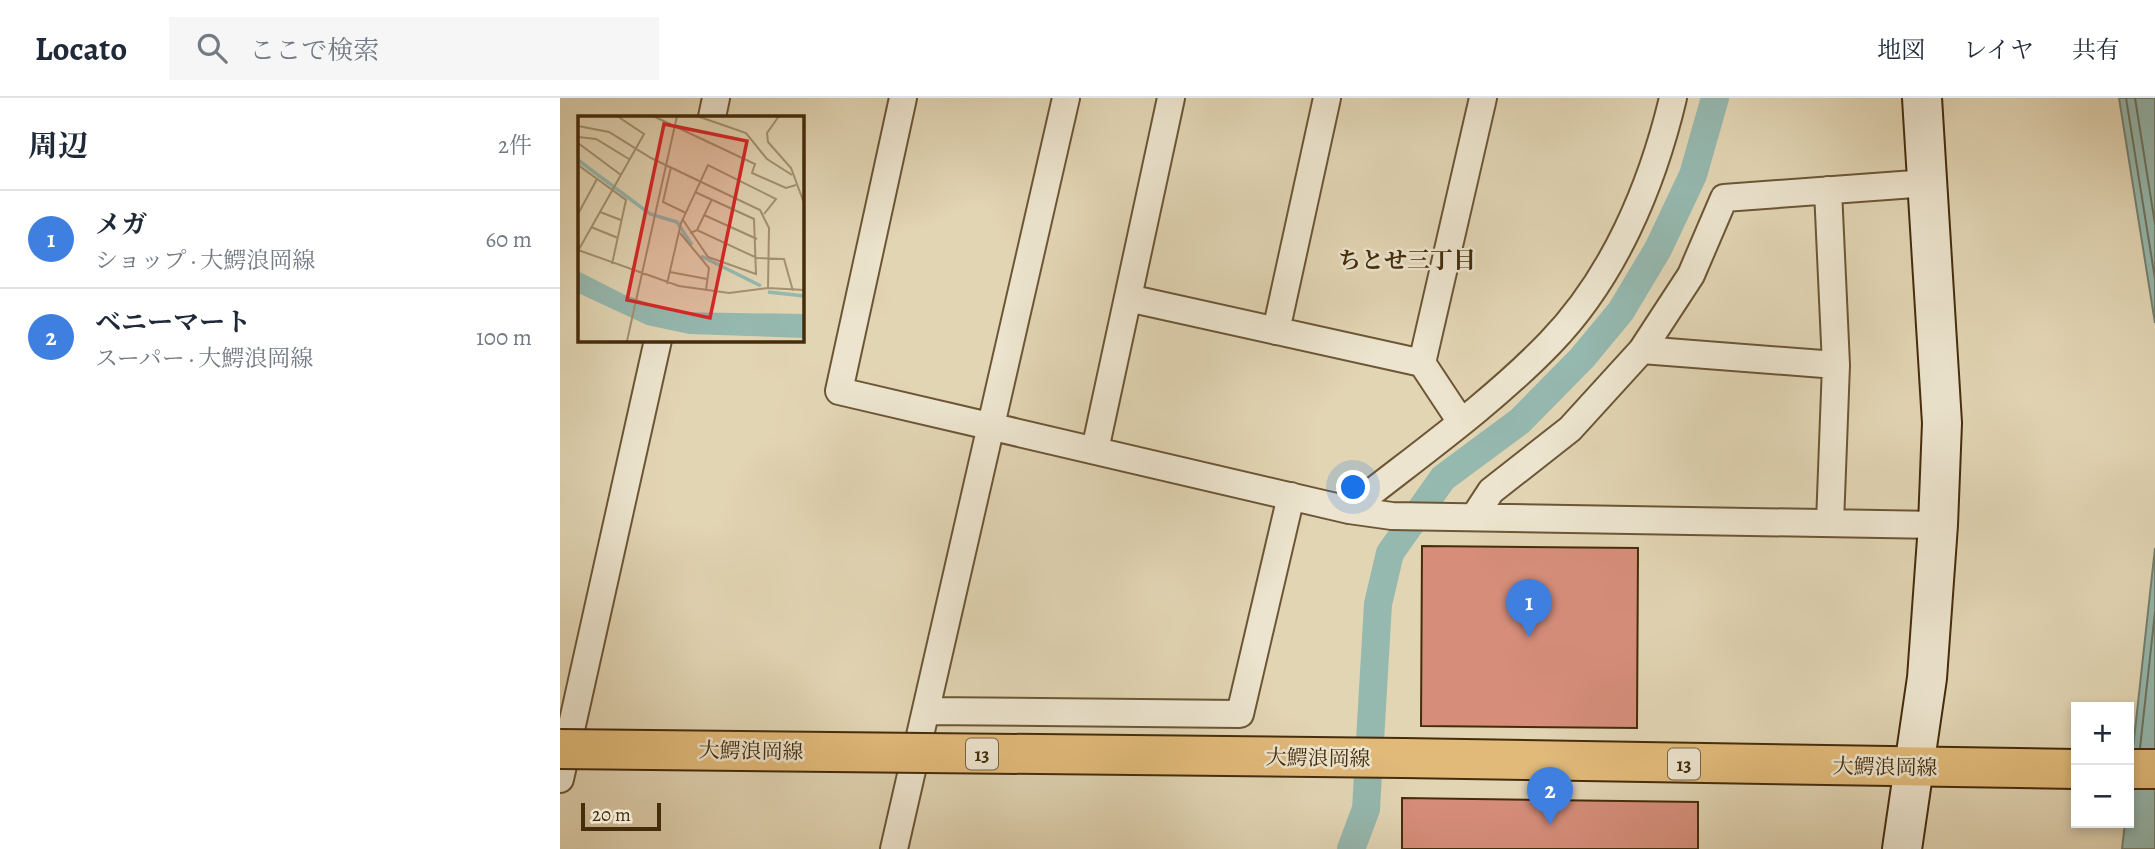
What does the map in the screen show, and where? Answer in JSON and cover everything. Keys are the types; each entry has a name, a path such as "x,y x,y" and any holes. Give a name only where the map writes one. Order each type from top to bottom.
{"main road":[{"name":"大鰐浪岡線","path":"560,749 1403,758 2071,769"},
{"path":"2134,769 2155,769"}],"street":[{"path":"712,116 716,98"},
{"path":"903,98 839,391 1349,510 1392,516 1938,524"},
{"path":"894,849 1066,98"},
{"path":"1095,450 1171,98"},
{"path":"1276,331 1327,98"},
{"path":"1422,363 1483,98"},
{"path":"1349,510 1506,386 1552,341 1599,282 1633,219 1673,98"},
{"path":"1902,849 1927,678 1938,524 1941,423 1922,98"},
{"path":"1474,517 1491,491 1570,429 1642,350 1691,275 1724,198 1928,183"},
{"path":"1828,190 1836,365 1830,523"},
{"path":"1128,298 1422,363 1461,422"},
{"path":"560,779 568,706 658,341"},
{"path":"1642,350 1836,365"},
{"path":"927,711 1240,715 1291,496"}],"water":[{"path":"2119,98 2155,98 2155,323"},
{"path":"2155,548 2155,849 2122,849 2124,828 2134,828 2134,739"}],"building":[{"path":"1422,546 1638,548 1637,728 1421,726"},
{"path":"1402,798 1698,802 1698,849 1402,849"}],"waterway":[{"path":"1351,849 1366,809 1378,604 1390,553 1443,478 1520,421 1582,358 1621,311 1658,249 1693,175 1715,98"}],"place":[{"name":"メガ","path":"1529,637"},
{"name":"ベニーマート","path":"1550,825"}],"district":[{"name":"ちとせ三丁目","path":"1407,260"}]}
